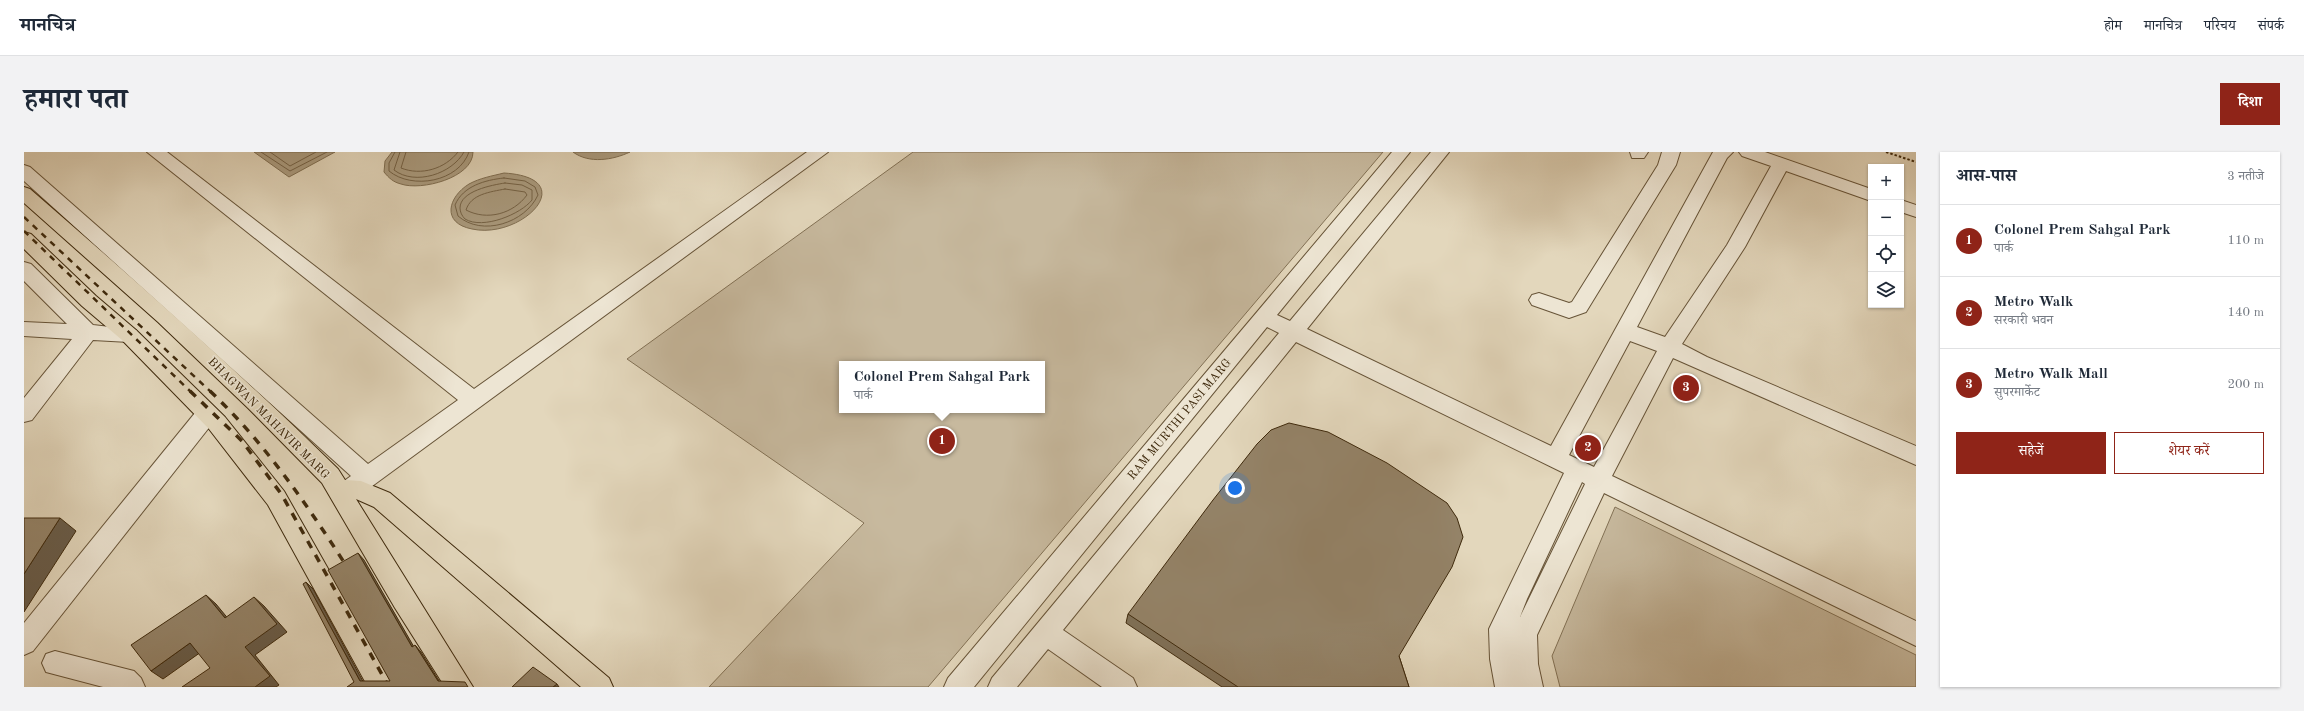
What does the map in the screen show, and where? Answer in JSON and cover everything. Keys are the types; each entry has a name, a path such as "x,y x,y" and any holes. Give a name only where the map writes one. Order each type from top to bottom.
{"main road":[{"name":"BHAGWAN MAHAVIR MARG","path":"24,193 165,317 256,402 330,476 353,485 404,600 460,687"},
{"path":"24,238 89,301 128,335 217,423 276,498 382,687"},
{"path":"353,485 382,500 600,687"}],"street":[{"path":"156,152 474,401"},
{"path":"24,171 353,485 474,401 819,152"},
{"name":"RAM MURTHI PASI MARG","path":"957,687 1401,152"},
{"path":"1001,687 1440,152"},
{"path":"1538,300 1569,311 1579,307 1667,165 1671,152"},
{"path":"1559,454 1720,155 1724,152"},
{"path":"1748,152 1868,194"},
{"path":"1530,687 1525,664 1524,635 1601,475 1669,347 1735,247 1781,164"},
{"path":"1904,207 1916,211"},
{"path":"24,269 87,332"},
{"path":"1267,313 1559,454 1916,634"},
{"path":"24,329 128,335"},
{"path":"24,414 82,341 87,332"},
{"path":"1623,336 1669,347 1700,363 1916,456"},
{"path":"24,643 207,414"},
{"path":"1559,454 1577,470 1601,475 1916,619"},
{"path":"1508,687 1503,659 1502,629 1577,470"},
{"path":"1045,632 1124,687"},
{"path":"55,662 115,684"}],"path":[{"path":"1886,152 1916,162"}],"shaded area":[{"path":"913,152 1383,152 928,687 709,687 864,523 627,359"},
{"path":"1615,507 1916,655 1916,687 1560,687 1552,656"}],"water":[{"path":"254,152 335,152 289,177"},
{"path":"392,152 473,152 471,161 465,169 455,175 433,184 410,186 396,182 389,178 384,172 385,161"},
{"path":"573,152 630,152 601,160 579,156"},
{"path":"504,173 527,177 539,185 542,196 536,207 525,217 509,226 491,230 472,229 462,226 456,221 452,216 451,209 456,196 462,189 477,180"}],"building":[{"path":"1289,423 1328,432 1387,463 1447,503 1457,518 1463,537 1452,567 1399,656 1409,687 1238,687 1128,614 1257,444 1271,430"},
{"path":"24,518 60,518 24,574"},
{"path":"358,553 412,647 415,645 438,681 465,682 468,687 347,687 354,682 303,584 306,582 360,681 390,681 328,570"},
{"path":"206,595 225,618 254,597 277,624 245,647 270,676 255,687 182,687 210,668 190,643 151,671 131,645"},
{"path":"533,667 557,684 553,687 512,687"}],"railway":[{"path":"24,217 211,392"},
{"path":"24,231 191,392"},
{"path":"190,391 242,441 282,495 389,687"},
{"path":"211,392 249,432 285,476 318,522 349,570"}],"place":[{"name":"Metro Walk Mall","path":"1686,388"},
{"name":"Colonel Prem Sahgal Park","path":"942,441"},
{"name":"Metro Walk","path":"1588,448"}]}
